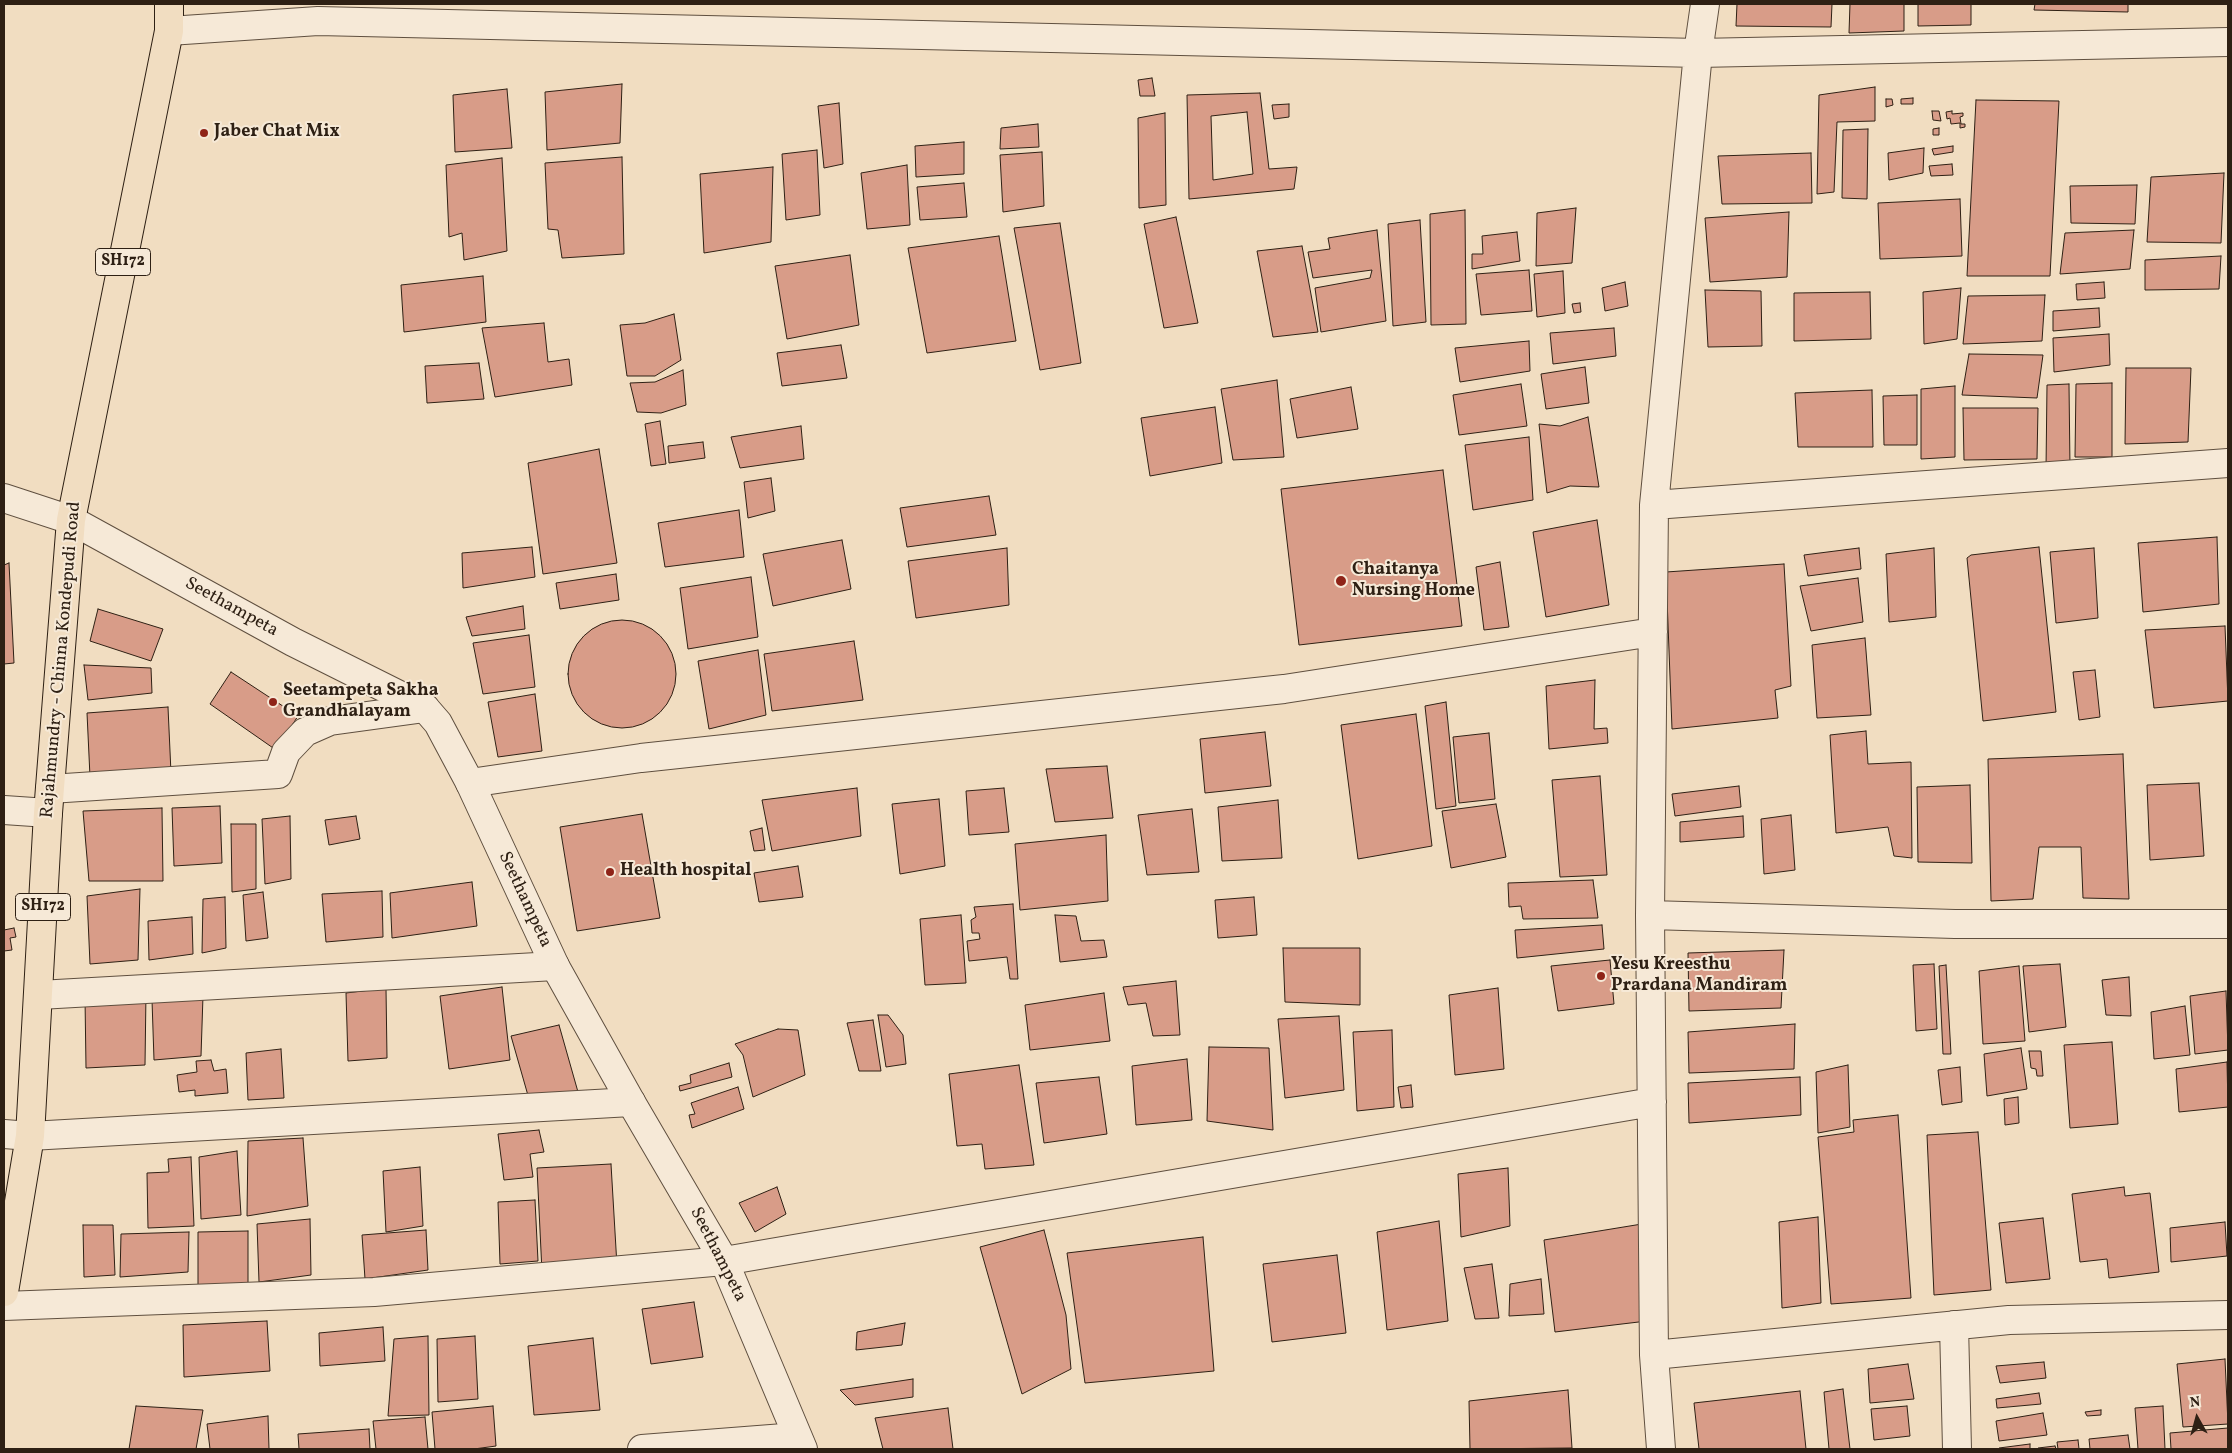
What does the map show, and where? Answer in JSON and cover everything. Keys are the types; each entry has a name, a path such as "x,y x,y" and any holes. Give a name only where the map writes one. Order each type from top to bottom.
{"main road":[{"name":"Rajahmundry - Chinna Kondepudi Road","path":"4,1292 30,1136 49,801 71,520 169,31 169,4"}],"street":[{"path":"1662,1449 1654,1355 1650,915 1654,505 1698,53 1705,4"},
{"path":"169,31 318,21 1698,53 2228,42"},
{"path":"1654,505 2228,464"},
{"name":"Seethampeta","path":"4,498 71,520 293,642 425,708 438,724 470,782 555,966 631,1102 724,1261 800,1443"},
{"path":"470,782 641,758 1284,690 1653,632"},
{"path":"4,810 49,801 278,774 286,752 305,732 330,721 425,708"},
{"path":"1650,915 1955,924 2228,924"},
{"path":"39,995 555,966"},
{"path":"4,1134 30,1136 631,1102"},
{"path":"4,1306 374,1292 724,1261 1652,1102"},
{"path":"1654,1355 2009,1320 2228,1315"},
{"path":"1954,1325 1957,1449"},
{"path":"642,1449 800,1443"}],"building":[{"path":"1737,4 1832,4 1831,27 1736,26"},
{"path":"1850,4 1904,4 1904,31 1849,33"},
{"path":"1918,4 1971,4 1971,25 1918,26"},
{"path":"2035,4 2128,4 2128,12 2034,10"},
{"path":"1152,78 1155,96 1140,96 1138,80"},
{"path":"622,84 620,143 547,150 545,92"},
{"path":"1875,87 1875,121 1837,122 1834,192 1817,194 1819,95"},
{"path":"507,89 512,148 455,152 453,95"},
{"path":"1260,93 1269,169 1297,167 1294,189 1189,199 1187,95"},
{"path":"1913,98 1913,104 1901,104 1901,99"},
{"path":"1886,99 1892,99 1893,105 1886,107"},
{"path":"1976,100 2059,101 2050,276 1967,276"},
{"path":"839,103 843,164 824,168 818,106"},
{"path":"1289,104 1289,117 1274,119 1272,105"},
{"path":"1932,111 1939,111 1941,121 1933,120"},
{"path":"1952,111 1952,114 1963,113 1963,116 1960,117 1961,124 1965,124 1965,127 1960,128 1960,123 1951,124 1950,118 1947,119 1946,112"},
{"path":"1247,112 1253,174 1213,180 1211,116"},
{"path":"1165,113 1166,205 1139,208 1138,118"},
{"path":"1038,124 1039,147 1000,149 1001,128"},
{"path":"1939,128 1939,135 1933,135 1933,129"},
{"path":"1868,129 1867,199 1842,198 1843,130"},
{"path":"964,142 964,174 916,177 915,146"},
{"path":"1953,146 1953,152 1934,155 1932,149"},
{"path":"1924,148 1923,173 1889,180 1888,153"},
{"path":"817,150 820,215 786,220 782,154"},
{"path":"1042,152 1044,206 1003,212 1000,155"},
{"path":"1811,153 1812,203 1722,204 1718,156"},
{"path":"622,157 624,254 562,258 558,230 548,229 545,163"},
{"path":"502,158 507,251 464,260 462,233 449,237 446,165"},
{"path":"1952,164 1953,175 1931,176 1929,166"},
{"path":"907,165 910,225 867,229 861,173"},
{"path":"773,167 771,242 704,253 700,174"},
{"path":"2224,173 2221,243 2147,242 2151,177"},
{"path":"964,183 967,217 920,220 917,187"},
{"path":"2137,185 2135,224 2071,223 2070,186"},
{"path":"1960,199 1962,256 1880,259 1878,203"},
{"path":"1576,208 1572,263 1536,266 1537,213"},
{"path":"1465,210 1466,324 1431,325 1430,214"},
{"path":"1789,212 1787,277 1710,282 1705,218"},
{"path":"1176,217 1198,323 1164,328 1144,224"},
{"path":"1420,220 1426,322 1393,326 1388,224"},
{"path":"1060,223 1081,363 1040,370 1014,228"},
{"path":"1377,230 1386,321 1321,332 1315,288 1370,278 1372,270 1313,278 1308,252 1330,249 1328,238"},
{"path":"2134,230 2130,269 2060,274 2065,233"},
{"path":"1517,232 1520,261 1472,269 1472,254 1483,254 1482,236"},
{"path":"999,236 1016,341 927,353 908,248"},
{"path":"1302,246 1318,332 1273,337 1257,251"},
{"path":"850,255 859,325 787,339 775,266"},
{"path":"2221,256 2219,289 2145,290 2145,260"},
{"path":"1529,270 1532,311 1481,315 1476,274"},
{"path":"1563,271 1565,313 1537,317 1534,274"},
{"path":"483,276 486,322 404,332 401,285"},
{"path":"1625,282 1628,306 1605,311 1602,288"},
{"path":"2104,282 2105,298 2077,300 2076,284"},
{"path":"1961,288 1957,339 1924,344 1923,292"},
{"path":"1705,290 1761,291 1762,346 1708,347"},
{"path":"1870,292 1871,339 1794,341 1794,293"},
{"path":"2045,295 2042,341 1963,344 1968,296"},
{"path":"1580,303 1581,312 1574,313 1572,304"},
{"path":"2099,308 2100,327 2053,331 2053,311"},
{"path":"674,314 681,360 655,376 627,376 620,325 645,323"},
{"path":"544,323 548,362 569,359 572,385 495,397 482,328"},
{"path":"1614,328 1616,356 1553,364 1550,333"},
{"path":"2109,334 2110,365 2054,372 2053,338"},
{"path":"1529,341 1530,371 1460,382 1455,348"},
{"path":"841,345 847,378 782,386 777,353"},
{"path":"1969,354 2043,355 2037,398 1962,395"},
{"path":"479,363 484,399 427,403 425,366"},
{"path":"1585,367 1589,403 1546,409 1541,374"},
{"path":"2126,368 2191,368 2188,442 2125,444"},
{"path":"683,370 686,405 661,413 637,412 630,383 655,382"},
{"path":"1277,380 1284,457 1233,460 1221,389"},
{"path":"2112,383 2112,457 2075,457 2076,384"},
{"path":"1521,384 1527,426 1459,435 1453,395"},
{"path":"2069,384 2070,468 2046,469 2047,385"},
{"path":"1955,386 1955,457 1921,459 1921,389"},
{"path":"1351,387 1358,429 1297,438 1290,399"},
{"path":"1872,390 1873,447 1798,447 1795,393"},
{"path":"1917,395 1917,445 1884,445 1883,396"},
{"path":"1215,407 1222,463 1150,476 1141,418"},
{"path":"1963,408 2038,408 2037,459 1964,460"},
{"path":"1588,417 1599,487 1570,486 1547,493 1539,424 1560,426"},
{"path":"660,421 666,464 651,466 645,424"},
{"path":"801,426 804,459 740,468 731,437"},
{"path":"1529,437 1533,500 1473,510 1465,445"},
{"path":"703,442 705,458 669,463 668,446"},
{"path":"599,449 617,563 543,574 528,463"},
{"path":"1443,470 1462,626 1299,645 1281,489"},
{"path":"771,478 775,511 748,518 744,482"},
{"path":"989,496 996,535 907,547 900,508"},
{"path":"739,510 744,557 665,567 658,523"},
{"path":"1597,520 1609,605 1546,617 1533,532"},
{"path":"2217,537 2219,604 2143,612 2138,543"},
{"path":"842,540 851,589 773,606 763,554"},
{"path":"532,547 535,577 463,588 462,553"},
{"path":"2039,547 2056,712 1983,721 1967,558 1971,555"},
{"path":"1007,548 1009,605 916,618 908,561"},
{"path":"1859,548 1861,569 1808,576 1804,555"},
{"path":"1934,548 1936,617 1889,622 1886,554"},
{"path":"2094,548 2098,618 2056,623 2050,552"},
{"path":"1500,562 1509,627 1484,630 1476,567"},
{"path":"9,563 14,663 4,664 4,565"},
{"path":"1784,564 1791,686 1775,690 1778,718 1672,729 1666,572"},
{"path":"616,574 619,600 560,609 556,583"},
{"path":"751,577 758,637 688,649 680,588"},
{"path":"1858,578 1863,622 1811,631 1800,586"},
{"path":"523,606 525,629 472,636 466,617"},
{"path":"98,609 163,629 151,661 90,641"},
{"path":"622,620 643,624 660,636 672,653 676,674 672,695 660,712 643,724 622,728 601,724 584,712 572,695 568,674 572,653 584,636 601,624"},
{"path":"2225,626 2228,701 2154,708 2145,630"},
{"path":"529,635 535,687 483,694 473,643"},
{"path":"1865,638 1871,715 1817,718 1812,645"},
{"path":"854,641 863,700 772,711 764,654"},
{"path":"758,650 766,715 709,729 698,661"},
{"path":"84,665 151,668 152,693 88,700"},
{"path":"2095,670 2100,717 2079,720 2073,672"},
{"path":"231,672 298,716 276,750 210,704"},
{"path":"1595,680 1594,729 1607,728 1608,743 1549,749 1546,686"},
{"path":"535,694 542,751 498,757 488,702"},
{"path":"1446,702 1456,806 1436,809 1425,706"},
{"path":"168,707 171,773 90,777 87,713"},
{"path":"1416,714 1432,846 1358,859 1341,725"},
{"path":"1866,731 1868,764 1911,762 1912,858 1894,856 1888,827 1836,833 1830,735"},
{"path":"1265,732 1271,786 1205,793 1200,739"},
{"path":"1489,733 1495,799 1459,803 1453,737"},
{"path":"2123,754 2129,899 2083,898 2081,847 2039,847 2033,899 1991,901 1988,759"},
{"path":"1107,766 1113,818 1055,822 1046,769"},
{"path":"1600,776 1607,875 1560,877 1552,780"},
{"path":"2199,783 2204,856 2150,860 2147,785"},
{"path":"1970,785 1972,863 1918,862 1917,787"},
{"path":"1739,786 1741,807 1675,816 1672,794"},
{"path":"857,788 861,836 772,851 762,800"},
{"path":"1004,788 1009,832 969,835 966,791"},
{"path":"939,799 945,866 900,874 892,804"},
{"path":"1278,800 1282,858 1222,861 1218,807"},
{"path":"1496,804 1506,857 1451,868 1442,811"},
{"path":"220,806 222,863 174,866 172,808"},
{"path":"162,808 163,881 89,881 83,811"},
{"path":"1192,809 1199,872 1147,875 1138,815"},
{"name":"Health hospital","path":"642,814 660,918 577,931 560,827"},
{"path":"1791,815 1795,870 1764,874 1761,819"},
{"path":"290,816 291,879 265,884 262,819"},
{"path":"356,816 360,839 329,845 325,820"},
{"path":"1743,816 1744,837 1680,842 1680,822"},
{"path":"231,824 256,824 256,889 232,892"},
{"path":"762,828 765,850 754,851 750,831"},
{"path":"1106,835 1108,901 1020,910 1015,844"},
{"path":"798,866 803,897 759,902 754,873"},
{"path":"1593,880 1598,918 1523,919 1521,906 1509,907 1508,883"},
{"path":"472,882 477,926 392,938 390,893"},
{"path":"140,889 138,960 90,964 87,896"},
{"path":"382,891 383,937 326,942 322,894"},
{"path":"263,892 268,938 246,941 243,895"},
{"path":"225,897 226,948 202,953 203,899"},
{"path":"1254,897 1257,935 1218,938 1215,900"},
{"path":"1013,904 1018,979 1010,979 1007,957 969,961 967,941 980,939 979,933 972,933 971,920 976,917 974,907"},
{"path":"961,915 966,983 925,985 920,919"},
{"path":"1055,915 1076,916 1081,941 1104,940 1107,957 1060,962"},
{"path":"192,917 193,954 149,960 148,921"},
{"path":"1602,925 1604,949 1517,958 1515,930"},
{"path":"14,928 16,937 10,938 12,950 4,951 4,930"},
{"path":"1283,948 1360,948 1360,1005 1285,1002"},
{"path":"1784,950 1781,1008 1689,1011 1688,953"},
{"path":"1610,960 1614,1004 1558,1011 1551,966"},
{"path":"1934,964 1937,1029 1916,1031 1913,965"},
{"path":"2060,964 2066,1027 2029,1032 2023,966"},
{"path":"1946,965 1951,1054 1943,1054 1939,966"},
{"path":"2019,966 2025,1041 1983,1044 1979,971"},
{"path":"2129,977 2131,1016 2106,1015 2102,980"},
{"path":"1176,981 1180,1035 1153,1036 1146,1003 1128,1005 1123,987"},
{"path":"502,987 510,1060 449,1069 440,996"},
{"path":"386,988 387,1058 348,1061 346,993"},
{"path":"1498,988 1504,1069 1455,1075 1449,995"},
{"path":"2226,991 2228,1050 2195,1054 2190,996"},
{"path":"146,993 145,1065 86,1068 85,998"},
{"path":"1104,993 1110,1041 1030,1050 1025,1005"},
{"path":"203,996 201,1056 154,1060 152,1000"},
{"path":"2185,1006 2190,1055 2154,1059 2151,1012"},
{"path":"878,1015 888,1015 903,1035 906,1064 886,1067"},
{"path":"1339,1016 1344,1090 1285,1098 1278,1019"},
{"path":"873,1020 881,1071 859,1071 847,1023"},
{"path":"1795,1024 1794,1069 1689,1073 1688,1032"},
{"path":"559,1025 578,1092 529,1099 511,1036"},
{"path":"778,1029 798,1030 805,1075 753,1097 743,1055 735,1044"},
{"path":"1392,1030 1394,1107 1357,1111 1353,1032"},
{"path":"2112,1042 2118,1124 2070,1128 2064,1045"},
{"path":"1209,1047 1269,1048 1273,1130 1207,1121"},
{"path":"2021,1048 2027,1089 1987,1096 1984,1054"},
{"path":"281,1049 284,1098 248,1100 246,1053"},
{"path":"2029,1051 2041,1051 2043,1076 2037,1076 2036,1069 2031,1068"},
{"path":"1187,1059 1192,1120 1136,1125 1132,1066"},
{"path":"211,1060 214,1071 226,1069 228,1093 195,1096 195,1090 179,1092 177,1075 197,1072 196,1061"},
{"path":"2227,1062 2228,1107 2179,1112 2176,1069"},
{"path":"729,1063 732,1077 680,1091 679,1086 691,1083 690,1075"},
{"path":"1019,1065 1034,1165 985,1169 982,1144 957,1146 949,1074"},
{"path":"1848,1065 1850,1127 1818,1133 1816,1072"},
{"path":"1960,1067 1962,1102 1942,1105 1938,1070"},
{"path":"1099,1077 1107,1134 1044,1143 1036,1083"},
{"path":"1800,1077 1801,1115 1689,1123 1688,1083"},
{"path":"1411,1085 1413,1107 1401,1108 1398,1087"},
{"path":"738,1087 744,1109 692,1128 689,1115 695,1114 691,1103"},
{"path":"2018,1097 2019,1123 2005,1125 2004,1099"},
{"path":"1898,1115 1911,1298 1831,1304 1818,1137 1854,1132 1853,1120"},
{"path":"539,1130 544,1152 530,1154 533,1177 504,1180 498,1134"},
{"path":"1978,1132 1991,1290 1934,1295 1927,1135"},
{"path":"303,1138 308,1206 247,1216 248,1141"},
{"path":"237,1151 241,1215 201,1219 199,1157"},
{"path":"191,1157 194,1226 148,1228 147,1173 169,1172 168,1159"},
{"path":"611,1164 617,1266 542,1272 537,1168"},
{"path":"420,1167 423,1226 386,1232 383,1171"},
{"path":"1508,1168 1510,1226 1461,1237 1458,1174"},
{"path":"777,1187 786,1214 755,1232 739,1203"},
{"path":"2124,1187 2125,1196 2150,1193 2159,1272 2109,1278 2107,1259 2080,1262 2072,1194"},
{"path":"535,1200 538,1261 500,1264 498,1202"},
{"path":"1818,1217 1821,1303 1782,1308 1779,1222"},
{"path":"2043,1218 2050,1279 2006,1283 1999,1223"},
{"path":"310,1219 311,1275 259,1282 257,1224"},
{"path":"1439,1221 1448,1321 1387,1330 1377,1232"},
{"path":"2225,1222 2227,1256 2171,1262 2170,1228"},
{"path":"1642,1224 1647,1321 1555,1332 1544,1240"},
{"path":"83,1225 113,1225 115,1275 84,1277"},
{"path":"426,1230 428,1270 365,1279 362,1235"},
{"path":"1044,1230 1066,1315 1071,1369 1022,1394 980,1247"},
{"path":"248,1231 248,1283 198,1286 198,1232"},
{"path":"189,1232 188,1272 120,1277 121,1234"},
{"path":"1203,1237 1214,1371 1085,1383 1067,1253"},
{"path":"1337,1255 1346,1333 1272,1342 1263,1264"},
{"path":"1492,1264 1499,1318 1475,1319 1464,1268"},
{"path":"1541,1279 1544,1314 1509,1316 1510,1284"},
{"path":"694,1302 703,1357 651,1364 642,1309"},
{"path":"267,1321 270,1371 184,1377 183,1325"},
{"path":"905,1323 902,1345 856,1350 857,1332"},
{"path":"383,1327 385,1361 320,1366 319,1333"},
{"path":"428,1336 429,1415 388,1416 394,1339"},
{"path":"475,1336 478,1399 438,1402 437,1339"},
{"path":"593,1338 600,1410 534,1415 528,1346"},
{"path":"2225,1359 2228,1424 2183,1427 2177,1364"},
{"path":"2044,1362 2046,1378 2000,1383 1996,1366"},
{"path":"1908,1364 1914,1399 1870,1403 1868,1369"},
{"path":"913,1379 913,1397 855,1405 840,1390"},
{"path":"1843,1389 1850,1449 1829,1449 1824,1392"},
{"path":"1568,1390 1572,1448 1470,1449 1469,1401"},
{"path":"1800,1391 1806,1449 1699,1449 1694,1403"},
{"path":"2039,1393 2041,1404 1997,1408 1996,1399"},
{"path":"136,1406 203,1410 196,1449 129,1449"},
{"path":"493,1406 496,1446 474,1449 435,1449 432,1412"},
{"path":"1907,1406 1910,1436 1874,1440 1871,1409"},
{"path":"2163,1406 2165,1449 2138,1449 2135,1408"},
{"path":"948,1408 953,1449 883,1449 875,1418"},
{"path":"2101,1410 2101,1415 2087,1416 2085,1412"},
{"path":"2043,1413 2047,1435 1999,1441 1996,1421"},
{"path":"268,1416 269,1449 210,1449 207,1424"},
{"path":"425,1417 428,1449 376,1449 373,1421"},
{"path":"2228,1428 2228,1449 2171,1449 2170,1433"},
{"path":"369,1429 370,1449 299,1449 298,1434"},
{"path":"2128,1435 2130,1449 2090,1449 2089,1439"},
{"path":"2078,1440 2079,1449 2058,1449 2057,1442"},
{"path":"2030,1444 2030,1449 1999,1449 1999,1448"},
{"path":"2055,1446 2056,1449 2038,1449 2038,1448"}],"place":[{"name":"Jaber Chat Mix","path":"204,133"},
{"name":"Chaitanya Nursing Home","path":"1341,581"},
{"name":"Seetampeta Sakha Grandhalayam","path":"273,702"},
{"name":"Health hospital","path":"610,872"},
{"name":"Yesu Kreesthu Prardana Mandiram","path":"1601,976"}]}
